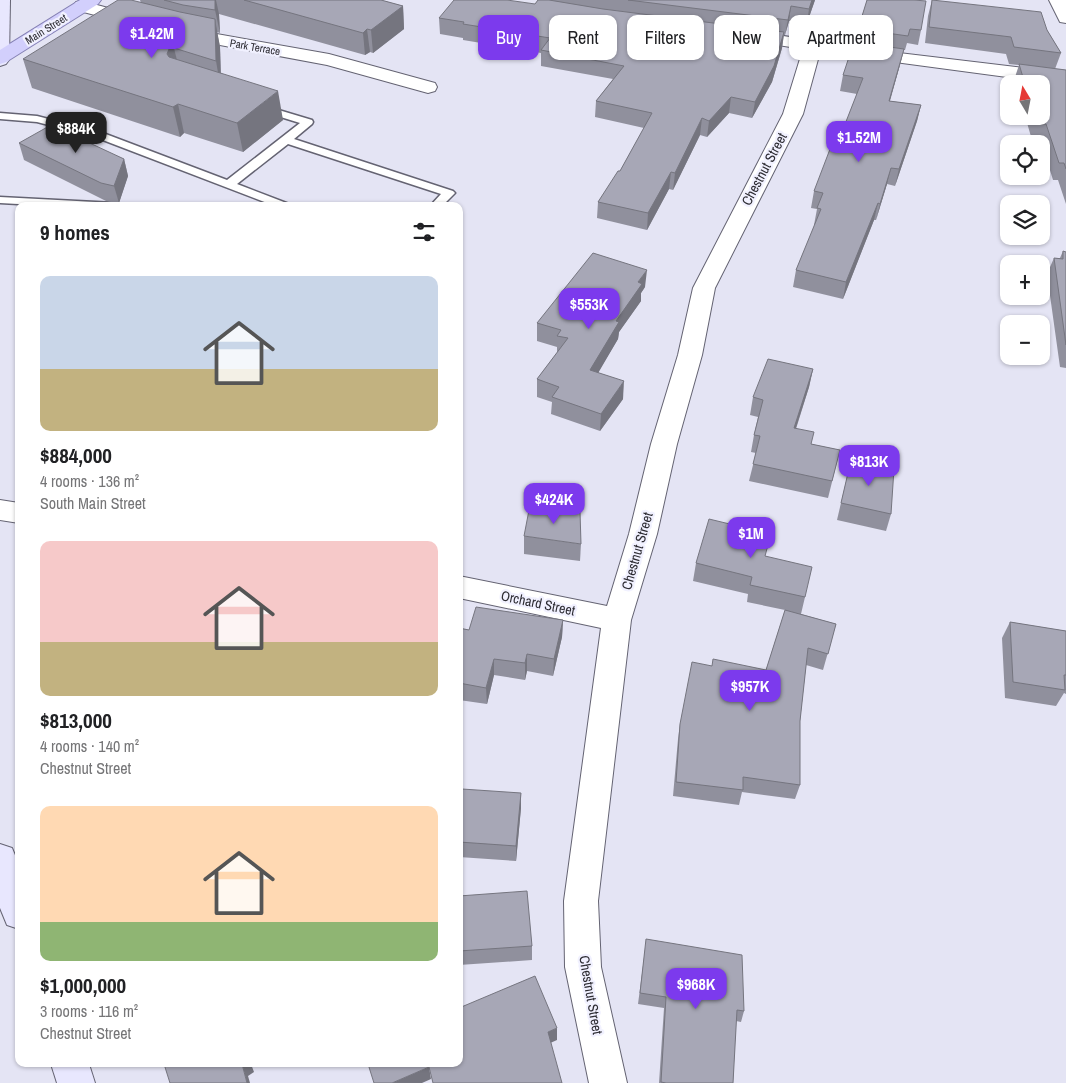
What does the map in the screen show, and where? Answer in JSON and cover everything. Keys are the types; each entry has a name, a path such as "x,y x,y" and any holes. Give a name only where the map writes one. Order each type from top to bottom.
{"main road":[{"path":"0,59 1,0"},
{"name":"Main Street","path":"0,59 87,3"},
{"path":"0,859 15,902"},
{"path":"71,1067 76,1083"}],"street":[{"path":"1058,0 1066,18"},
{"path":"87,3 151,25"},
{"name":"Park Terrace","path":"168,29 329,60 428,87"},
{"path":"893,58 966,65 1066,80"},
{"name":"Chestnut Street","path":"608,1083 583,967 581,901 618,620 643,534 664,444 690,355 704,288 793,114 808,60"},
{"path":"0,510 15,512"},
{"name":"Orchard Street","path":"463,588 618,620"}],"lane":[{"path":"229,184 308,122 253,105"},
{"path":"0,116 37,118 100,135 275,202"},
{"path":"286,140 449,193 440,202"},
{"path":"0,200 38,202"}],"building":[{"path":"118,0 131,0 215,19 216,61 174,48 169,49 167,54 169,57 278,91 237,123 178,104 173,107 23,59"},
{"path":"164,0 215,0 215,10 183,5"},
{"path":"244,0 381,0 403,6 371,30 367,29 363,33"},
{"path":"454,0 507,0 535,4 538,0 549,0 650,15 627,15 627,60 704,60 704,22 714,23 714,60 776,60 755,102 731,97 709,121 702,118 675,173 671,172 648,213 598,202 618,171 620,171 652,113 596,101 624,66 593,60 617,60 617,15 549,15 549,38 539,36 539,15 478,15 478,26 439,18"},
{"path":"628,0 812,0 809,9 791,6 788,20 779,19 779,15 748,15"},
{"path":"867,0 926,1 921,30 910,29 908,36 893,34 893,15 862,15"},
{"path":"932,0 1041,12 1047,30 1061,53 1014,47 1011,37 929,27"},
{"path":"779,31 784,32 779,49"},
{"path":"549,39 549,52 541,50"},
{"path":"893,47 904,49 889,101 921,105 899,169 891,168 880,204 878,203 846,282 796,270 821,209 817,208 823,193 814,191 835,136 840,137 863,78 843,75 848,60 893,60"},
{"path":"1019,64 1066,70 1066,169 1064,163 1059,163 1046,125 1050,125 1050,75 1022,75"},
{"path":"51,125 124,159 114,186 101,183 19,143"},
{"path":"1063,251 1066,252 1066,345 1054,258 1063,259"},
{"path":"593,253 647,270 638,282 642,284 616,321 619,322 590,370 624,381 601,414 552,397 559,387 537,379 568,338 557,336 561,330 537,323"},
{"path":"768,359 813,369 794,428 814,432 811,444 840,450 832,481 753,464 760,436 754,435 763,400 753,397"},
{"path":"851,460 894,469 891,514 841,503"},
{"path":"530,505 580,512 581,544 524,536"},
{"path":"709,519 771,534 765,556 812,567 805,597 750,585 752,577 696,563"},
{"path":"476,607 563,620 554,659 527,654 525,663 494,659 486,688 463,684 463,629 469,630"},
{"path":"785,610 836,624 828,654 808,648 800,721 800,785 743,777 743,790 676,782 680,724 692,662 712,666 713,659 766,670"},
{"path":"1010,622 1066,631 1065,690 1013,682"},
{"path":"463,789 521,793 516,846 463,842"},
{"path":"527,891 532,946 463,951 463,896"},
{"path":"646,939 742,955 744,1011 737,1010 733,1083 661,1082 666,997 640,993"},
{"path":"535,976 557,1028 548,1032 562,1083 433,1083 429,1067 463,1067 463,1006"},
{"path":"165,1067 243,1067 247,1083 170,1083"},
{"path":"369,1067 429,1067 392,1083 374,1083"}]}
